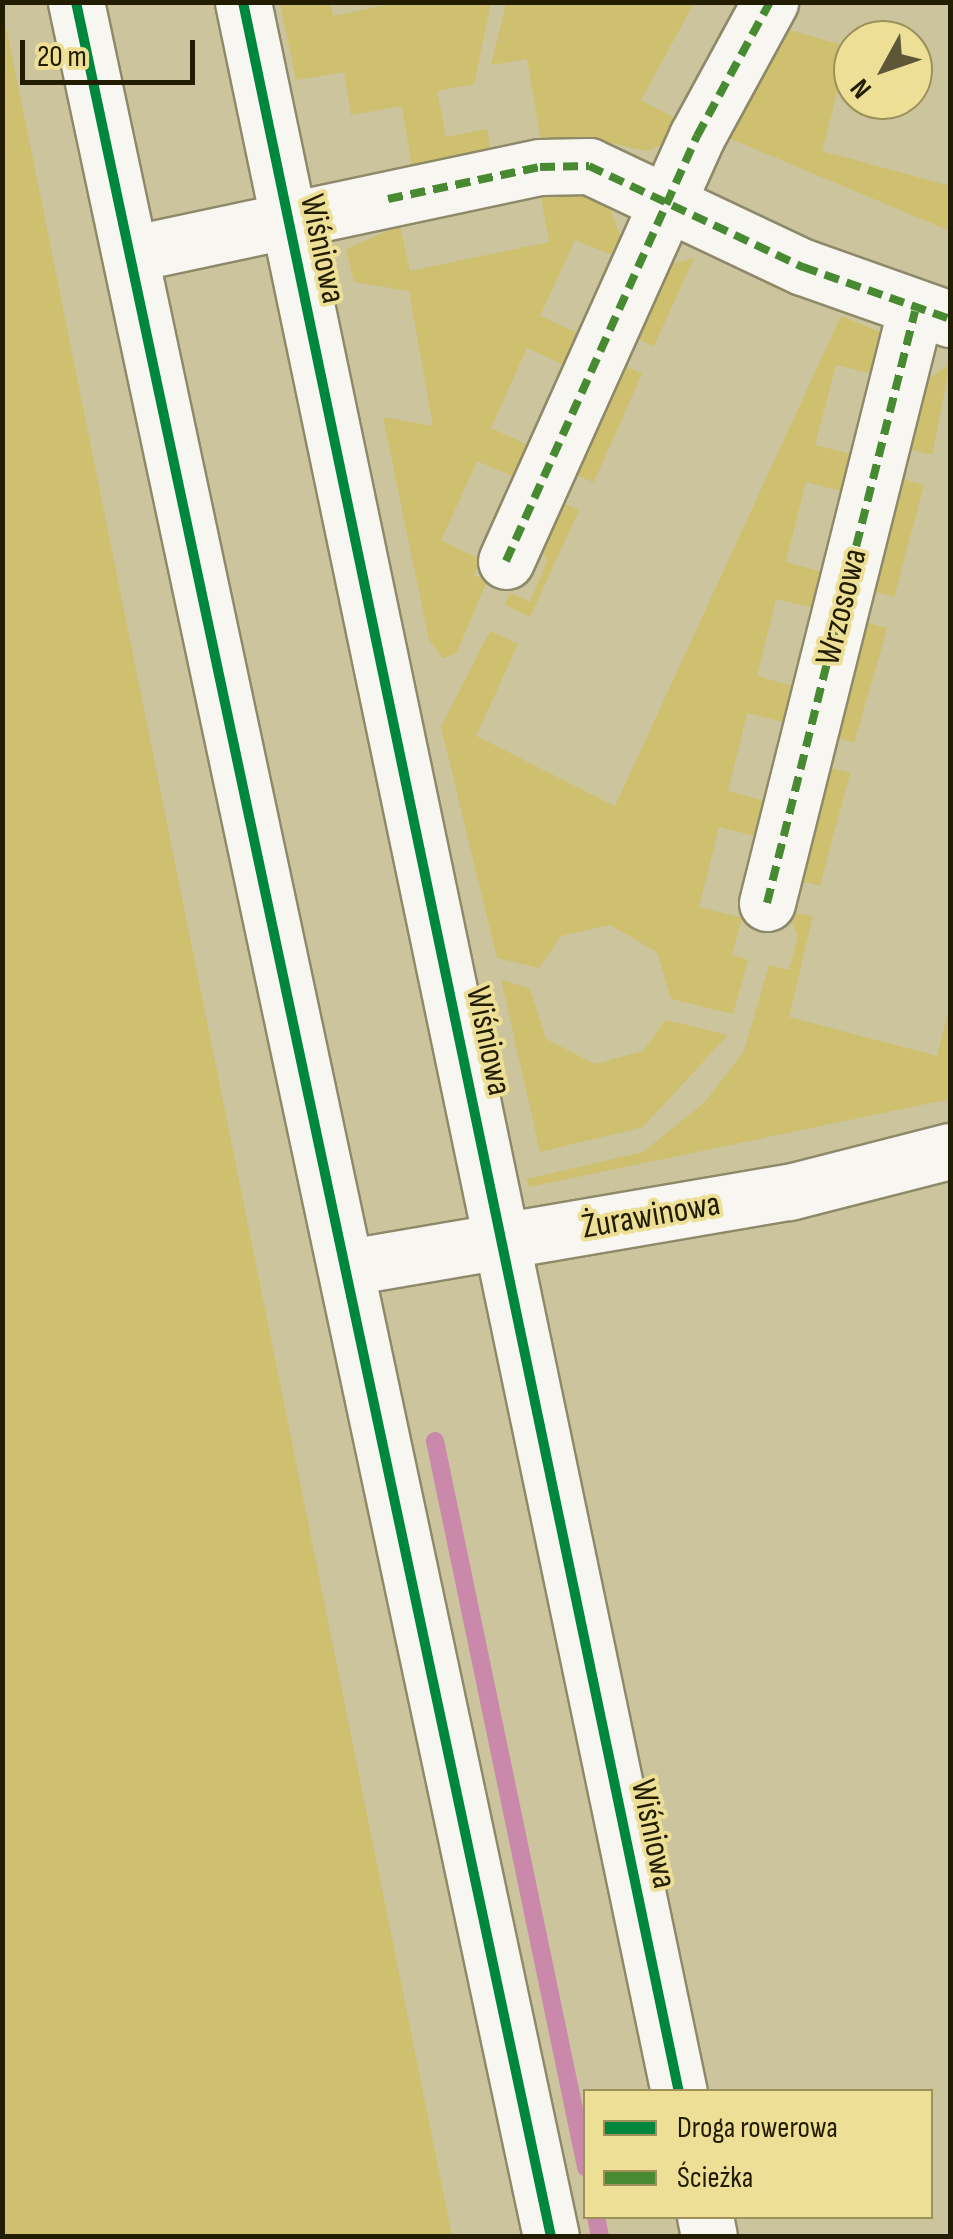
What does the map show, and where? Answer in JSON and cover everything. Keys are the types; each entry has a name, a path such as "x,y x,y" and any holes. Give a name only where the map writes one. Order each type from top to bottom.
{"street":[{"path":"76,2 350,1267 551,2236"},
{"name":"Wiśniowa","path":"243,2 677,2089"},
{"path":"506,561 667,203 770,2"},
{"name":"Wrzosowa","path":"130,254 540,167 589,166 667,203 933,314 767,903"},
{"name":"Żurawinowa","path":"350,1267 789,1192 950,1151"}],"shaded area":[{"path":"280,3 330,3 333,16 396,3 491,3 474,84 437,91 446,137 487,129 491,152 412,167 402,106 351,115 344,72 296,80"},
{"path":"506,3 694,3 641,100 680,121 670,141 647,151 598,140 541,141 527,59 491,65"},
{"path":"3,11 452,2236 3,2236"},
{"path":"783,28 833,42 833,109 822,151 950,186 950,231 724,136"},
{"path":"569,192 609,206 622,241 617,257 575,240 540,316 582,335 567,366 527,348 491,428 532,447 517,478 477,461 441,541 481,559 474,575 487,581 456,654 443,658 429,640 383,417 433,426 409,291 354,282 346,249 400,226 410,271 549,242 541,197"},
{"path":"694,258 654,346 633,337 668,265"},
{"path":"841,316 880,332 879,375 836,365 815,445 859,456 849,493 806,482 786,562 829,574 820,609 776,599 757,676 800,688 790,724 747,713 728,791 771,803 762,838 719,827 699,907 742,918 732,955 748,960 733,1014 671,999 657,952 610,925 561,936 539,968 497,958 441,727 490,631 518,644 476,736 615,806"},
{"path":"620,364 642,374 594,482 572,473"},
{"path":"950,364 932,455 905,448 925,381"},
{"path":"898,478 924,485 894,597 868,590"},
{"path":"555,500 579,510 530,617 505,605 510,593 530,602 547,561 537,544"},
{"path":"862,621 887,628 854,743 829,735"},
{"path":"824,766 850,773 820,886 794,879"},
{"path":"788,912 813,916 789,1017 937,1056 950,1004 950,1099 529,1187 527,1179 643,1152 705,1102 744,1051 769,965 789,970 798,937"},
{"path":"501,979 530,989 546,1039 595,1064 643,1051 666,1020 728,1035 643,1127 540,1152"}],"waterway":[{"path":"435,1441 583,2153"},
{"path":"597,2219 600,2236"}],"marked path":[{"path":"506,561 697,136 770,2"},
{"path":"388,199 540,167 589,166 803,267 950,319"},
{"path":"767,903 915,311"}],"cycle path":[{"path":"76,2 551,2236"},
{"path":"243,2 678,2089"}]}
